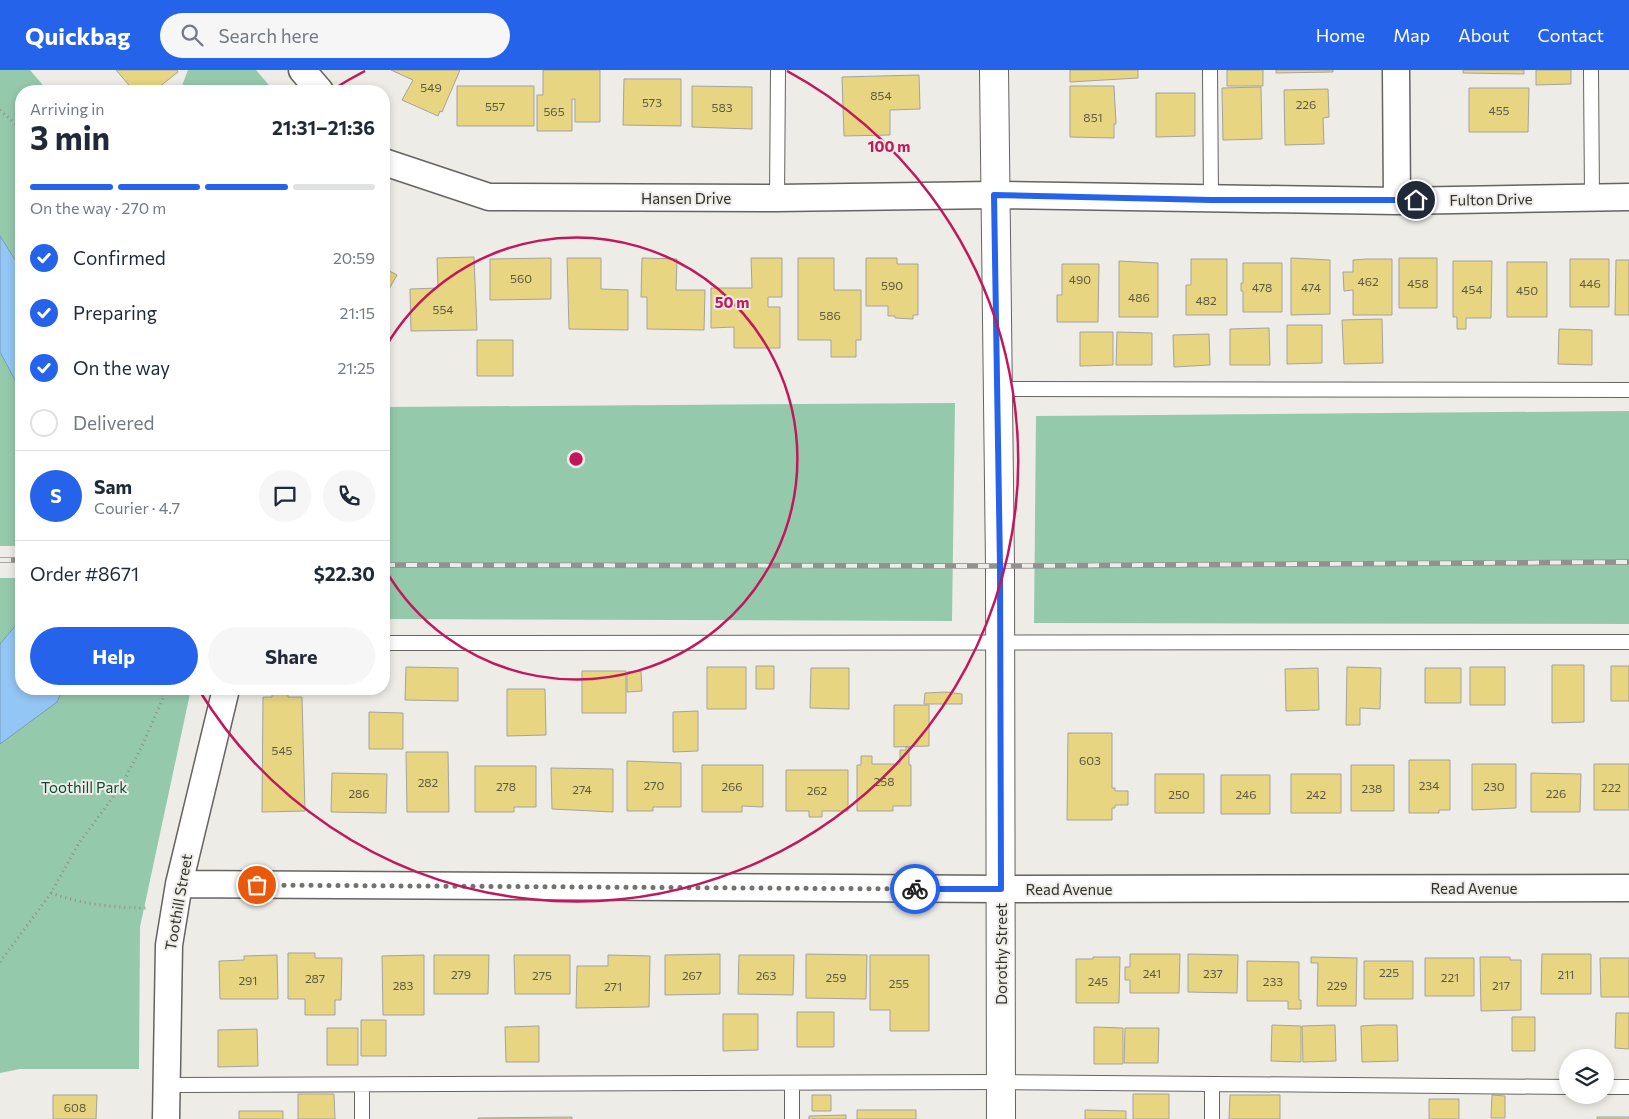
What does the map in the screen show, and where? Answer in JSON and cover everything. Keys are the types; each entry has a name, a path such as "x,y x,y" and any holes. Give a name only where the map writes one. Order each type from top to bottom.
{"street":[{"path":"302,70 315,85"},
{"name":"Dorothy Street","path":"994,70 1000,642 1001,1119"},
{"path":"1396,70 1397,201"},
{"name":"Hansen Drive","path":"390,164 489,197 777,198 994,195"},
{"name":"Fulton Drive","path":"994,195 1211,200 1397,201 1629,197"},
{"name":"Toothill Street","path":"166,1119 169,945 177,896 225,695"},
{"name":"Read Avenue","path":"177,896 1001,889 1629,888"}],"lane":[{"path":"777,198 778,70"},
{"path":"1210,70 1211,200"},
{"path":"1591,70 1592,197"},
{"path":"997,389 1629,390"},
{"path":"390,642 1629,642"},
{"path":"167,1085 362,1086 1001,1082 1559,1087"},
{"path":"792,1084 792,1119"},
{"path":"1212,1085 1212,1119"},
{"path":"362,1086 362,1119"},
{"path":"1614,1087 1629,1087"}],"path":[{"path":"0,110 15,124"},
{"path":"0,962 51,893 79,844 120,788 143,744 164,695"},
{"path":"51,893 67,899 113,907 177,896"}],"green space":[{"path":"0,70 30,70 43,85 15,85 15,260 0,236"},
{"path":"188,70 256,70 269,85 182,85"},
{"path":"0,352 15,380 15,546 0,546"},
{"path":"955,403 952,621 390,619 390,407"},
{"path":"1629,411 1629,624 1034,623 1036,416"},
{"path":"0,578 15,578 15,626 0,644"},
{"name":"Toothill Park","path":"60,695 190,695 140,927 139,1069 20,1069 0,1073 0,744 57,702"}],"water":[{"path":"0,236 15,260 15,380 0,352"},
{"path":"15,626 15,695 60,695 57,702 0,744 0,644"}],"building":[{"path":"116,70 177,70 178,72 162,85 129,85"},
{"path":"391,70 460,70 442,112 440,111 438,116 402,100 413,80"},
{"path":"543,70 600,70 600,122 575,122 575,99 572,99 572,131 537,131 537,95 543,95"},
{"path":"1070,70 1138,70 1138,78 1070,82"},
{"path":"1227,70 1263,70 1263,86 1227,86"},
{"path":"1276,70 1333,70 1333,72 1276,73"},
{"path":"1463,70 1524,70 1524,74 1463,73"},
{"path":"1536,70 1571,70 1571,84 1536,85"},
{"path":"919,75 920,109 890,110 890,135 844,136 842,77"},
{"path":"624,79 681,79 681,126 623,125"},
{"path":"457,86 534,86 534,126 457,126"},
{"path":"692,86 752,87 752,129 692,127"},
{"path":"1070,86 1114,86 1116,124 1114,124 1114,138 1070,137"},
{"path":"1261,87 1262,139 1223,140 1222,88"},
{"path":"1469,88 1529,88 1528,132 1469,132"},
{"path":"1328,89 1329,117 1323,118 1324,144 1285,145 1284,90"},
{"path":"1156,93 1195,93 1195,136 1156,137"},
{"path":"474,257 477,330 411,331 410,289 438,288 437,258"},
{"path":"551,258 551,299 490,300 490,259"},
{"path":"567,258 601,258 601,289 628,290 628,330 569,329"},
{"path":"642,258 677,259 676,290 705,290 704,330 647,329 647,297 641,297"},
{"path":"751,258 782,258 782,297 768,297 768,307 780,307 780,348 734,348 734,327 711,328 711,288 752,288"},
{"path":"798,258 834,258 834,290 861,290 861,340 856,340 856,357 831,357 831,340 798,340"},
{"path":"866,258 897,258 897,264 918,264 918,315 913,315 913,319 895,318 895,316 888,316 888,306 866,306"},
{"path":"1291,258 1330,260 1330,314 1291,315"},
{"path":"1399,258 1437,258 1437,308 1399,308"},
{"path":"1191,259 1227,259 1227,315 1186,315 1186,285 1191,285"},
{"path":"1392,259 1392,315 1353,315 1353,290 1344,291 1343,272 1353,272 1353,260"},
{"path":"1570,259 1609,259 1609,307 1570,307"},
{"path":"1616,260 1629,260 1629,315 1615,315"},
{"path":"1119,261 1158,263 1158,317 1119,317"},
{"path":"1453,261 1492,261 1491,318 1466,318 1466,329 1457,329 1457,317 1453,317"},
{"path":"1507,262 1547,262 1547,317 1507,317"},
{"path":"1243,263 1282,263 1282,312 1243,312 1241,283 1243,283"},
{"path":"1062,264 1099,264 1098,322 1057,322 1057,295 1062,295"},
{"path":"390,271 397,275 390,287"},
{"path":"1382,319 1383,363 1344,364 1342,320"},
{"path":"1287,325 1322,325 1322,363 1287,364"},
{"path":"1269,328 1270,365 1230,365 1230,329"},
{"path":"1559,329 1592,330 1592,365 1558,364"},
{"path":"1080,332 1113,332 1113,365 1080,366"},
{"path":"1117,332 1152,333 1152,365 1116,365"},
{"path":"1209,334 1210,365 1174,367 1173,335"},
{"path":"477,340 513,340 513,376 477,376"},
{"path":"1552,665 1584,665 1584,722 1552,723"},
{"path":"756,666 774,666 774,689 756,689"},
{"path":"1611,666 1629,666 1629,701 1611,701"},
{"path":"406,667 458,668 458,701 405,700"},
{"path":"707,667 746,667 746,709 707,709"},
{"path":"1347,667 1381,668 1380,709 1360,708 1360,725 1346,725"},
{"path":"1470,667 1505,667 1505,705 1470,705"},
{"path":"811,668 849,668 849,709 810,708"},
{"path":"1318,668 1319,710 1286,711 1285,669"},
{"path":"1425,668 1461,668 1461,703 1425,703"},
{"path":"582,671 626,671 626,713 582,713"},
{"path":"641,671 642,691 627,692 627,672"},
{"path":"507,689 545,689 546,735 507,736"},
{"path":"947,692 962,694 962,704 924,704 925,693"},
{"path":"272,695 288,695 288,697 302,697 305,811 262,812 263,697 272,697"},
{"path":"894,705 929,705 929,746 894,747"},
{"path":"698,711 698,751 673,752 673,712"},
{"path":"369,712 403,713 403,749 369,749"},
{"path":"1068,733 1112,733 1112,788 1115,788 1115,791 1128,791 1128,805 1115,805 1115,808 1112,808 1112,820 1067,820"},
{"path":"906,747 909,747 909,765 911,765 911,806 893,806 893,811 857,811 857,765 861,765 861,756 872,756 872,764 900,764 900,750 906,750"},
{"path":"406,752 448,752 449,812 407,812"},
{"path":"1409,760 1450,760 1450,810 1439,810 1439,813 1409,813"},
{"path":"627,761 681,763 681,807 653,807 653,811 627,811"},
{"path":"1472,764 1516,764 1516,808 1472,810"},
{"path":"1594,764 1629,764 1629,810 1594,810"},
{"path":"702,765 763,765 763,807 742,806 742,812 702,812"},
{"path":"1351,765 1394,765 1394,811 1351,811"},
{"path":"475,766 536,766 536,807 514,807 514,812 475,812"},
{"path":"551,768 613,769 613,812 552,809"},
{"path":"786,770 848,770 848,811 822,811 822,817 809,817 809,811 786,811"},
{"path":"332,773 387,774 386,813 331,812"},
{"path":"1531,773 1581,774 1580,812 1531,812"},
{"path":"1155,774 1204,774 1204,813 1155,813"},
{"path":"1291,774 1341,774 1341,813 1291,813"},
{"path":"1221,775 1270,775 1270,814 1221,814"},
{"path":"288,953 315,953 315,958 342,958 341,1000 335,1000 335,1015 305,1015 305,999 288,999"},
{"path":"720,954 720,994 665,995 665,955"},
{"path":"806,954 867,955 866,999 806,998"},
{"path":"1130,954 1180,954 1179,993 1130,993 1130,980 1125,980 1125,967 1130,967"},
{"path":"1188,954 1238,955 1237,993 1188,992"},
{"path":"1542,954 1591,954 1591,994 1541,994"},
{"path":"277,955 278,999 220,999 219,961 244,960 244,956"},
{"path":"424,955 424,1015 383,1015 382,956"},
{"path":"434,955 489,955 488,994 434,994"},
{"path":"514,955 570,955 570,994 515,994"},
{"path":"608,955 650,956 649,1007 576,1008 577,966 608,966"},
{"path":"739,955 794,955 793,995 738,994"},
{"path":"870,955 929,955 929,1031 890,1031 890,1010 870,1010"},
{"path":"1093,957 1120,957 1119,1003 1076,1003 1076,959 1093,959"},
{"path":"1311,957 1357,958 1356,1006 1317,1006 1318,963 1311,963"},
{"path":"1480,957 1510,957 1510,960 1521,960 1521,1010 1481,1011"},
{"path":"1425,958 1474,958 1474,996 1425,996"},
{"path":"1600,958 1629,958 1629,997 1601,997"},
{"path":"1247,961 1299,962 1299,1000 1301,1000 1301,1009 1288,1009 1288,1001 1247,1001"},
{"path":"1364,961 1413,961 1413,999 1364,999"},
{"path":"797,1012 834,1012 834,1047 797,1047"},
{"path":"1616,1013 1629,1013 1629,1049 1615,1048"},
{"path":"723,1014 758,1014 758,1050 723,1051"},
{"path":"1512,1017 1535,1017 1535,1051 1512,1051"},
{"path":"361,1020 386,1020 386,1056 361,1056"},
{"path":"1272,1025 1301,1026 1301,1062 1271,1061"},
{"path":"1335,1025 1336,1061 1303,1062 1302,1026"},
{"path":"1397,1025 1398,1061 1362,1062 1361,1026"},
{"path":"539,1026 539,1062 506,1062 505,1027"},
{"path":"1094,1027 1123,1028 1123,1064 1094,1064"},
{"path":"327,1028 358,1028 358,1065 327,1065"},
{"path":"1125,1028 1159,1028 1158,1063 1124,1063"},
{"path":"257,1029 258,1066 218,1067 218,1030"},
{"path":"298,1094 334,1094 335,1119 298,1119"},
{"path":"1133,1094 1169,1094 1169,1119 1133,1119"},
{"path":"53,1095 97,1095 96,1119 53,1119"},
{"path":"812,1095 831,1095 831,1111 812,1111"},
{"path":"1230,1095 1280,1095 1280,1119 1229,1119"},
{"path":"1492,1095 1505,1096 1505,1118 1491,1118"},
{"path":"1429,1099 1459,1099 1459,1119 1429,1119"},
{"path":"857,1110 916,1110 916,1119 857,1119"},
{"path":"1085,1110 1126,1111 1126,1119 1085,1119"},
{"path":"239,1111 283,1111 283,1119 239,1119"},
{"path":"846,1115 846,1119 809,1119 809,1116"},
{"path":"572,1117 572,1119 478,1119 478,1118"},
{"path":"1597,1117 1629,1117 1629,1119 1597,1119"}],"railway":[{"path":"0,560 15,560"},
{"path":"390,565 1000,566 1629,562"}],"way so far":[{"path":"257,885 915,889"}],"route":[{"path":"915,889 1001,889 1000,566 994,195 1211,200 1416,200"}]}
